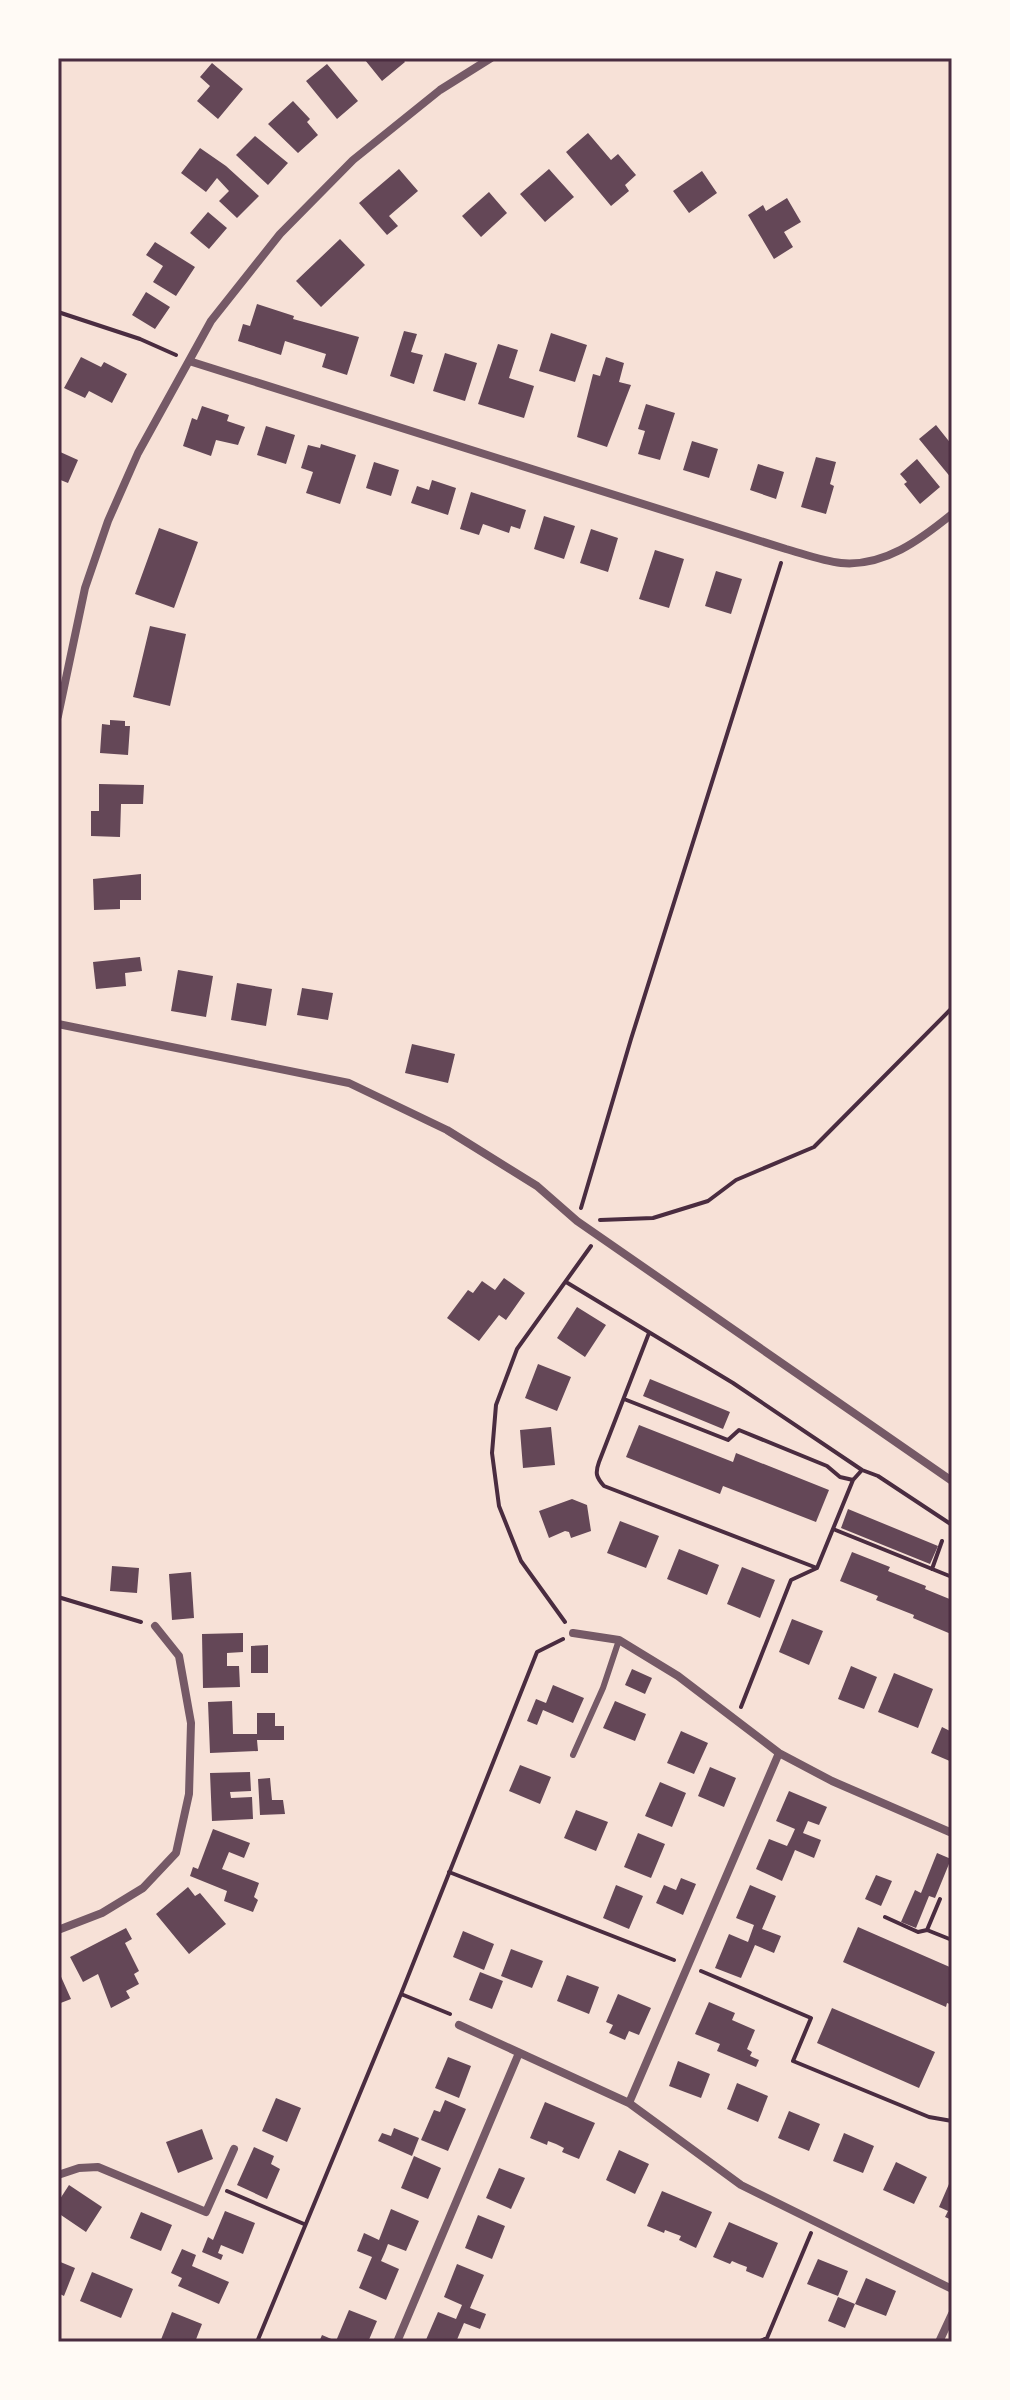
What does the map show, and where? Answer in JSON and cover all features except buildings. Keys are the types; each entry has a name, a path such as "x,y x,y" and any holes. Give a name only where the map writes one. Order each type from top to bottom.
{"street":[{"path":"58,716 85,588 108,521 138,453 211,321 280,234 333,180 402,119 440,90 491,58"},
{"path":"189,361 786,549 841,563 868,562 898,552 926,536 952,514"},
{"path":"58,1024 349,1083 447,1130 537,1186 599,1236 952,1481"},
{"path":"58,1930 102,1913 143,1888 176,1853 189,1794 191,1723 179,1656 155,1626"},
{"path":"573,1633 619,1640 678,1676 779,1753 832,1781 952,1833"},
{"path":"629,2103 779,1753"},
{"path":"459,2025 629,2103 741,2185 952,2289"},
{"path":"397,2342 519,2053"},
{"path":"58,2175 79,2168 98,2167 206,2212 234,2149"},
{"path":"939,2342 952,2314"}],"lane":[{"path":"573,1755 603,1688 619,1640"}],"path":[{"path":"58,312 140,339 189,361"},
{"path":"578,1218 631,1039 786,549"},
{"path":"587,1221 653,1218 708,1201 736,1180 814,1147 952,1008"},
{"path":"257,2342 401,1994 537,1652 573,1633 521,1561 499,1506 492,1453 496,1405 517,1349 599,1236"},
{"path":"566,1282 733,1383 862,1470 878,1476 952,1525"},
{"path":"649,1333 596,1471 598,1479 604,1486 817,1568"},
{"path":"624,1399 728,1440 739,1430 827,1466 840,1477 853,1480"},
{"path":"736,1720 791,1580 817,1568 853,1480 862,1470"},
{"path":"833,1529 952,1577"},
{"path":"931,1569 942,1541"},
{"path":"58,1597 155,1626"},
{"path":"449,1872 688,1965 811,2018 793,2061 929,2117 952,2121"},
{"path":"927,1930 940,1899"},
{"path":"885,1917 918,1932 927,1930 952,1940"},
{"path":"401,1994 459,2017 459,2025"},
{"path":"218,2187 304,2224"},
{"path":"758,2342 767,2338 815,2223"}]}
